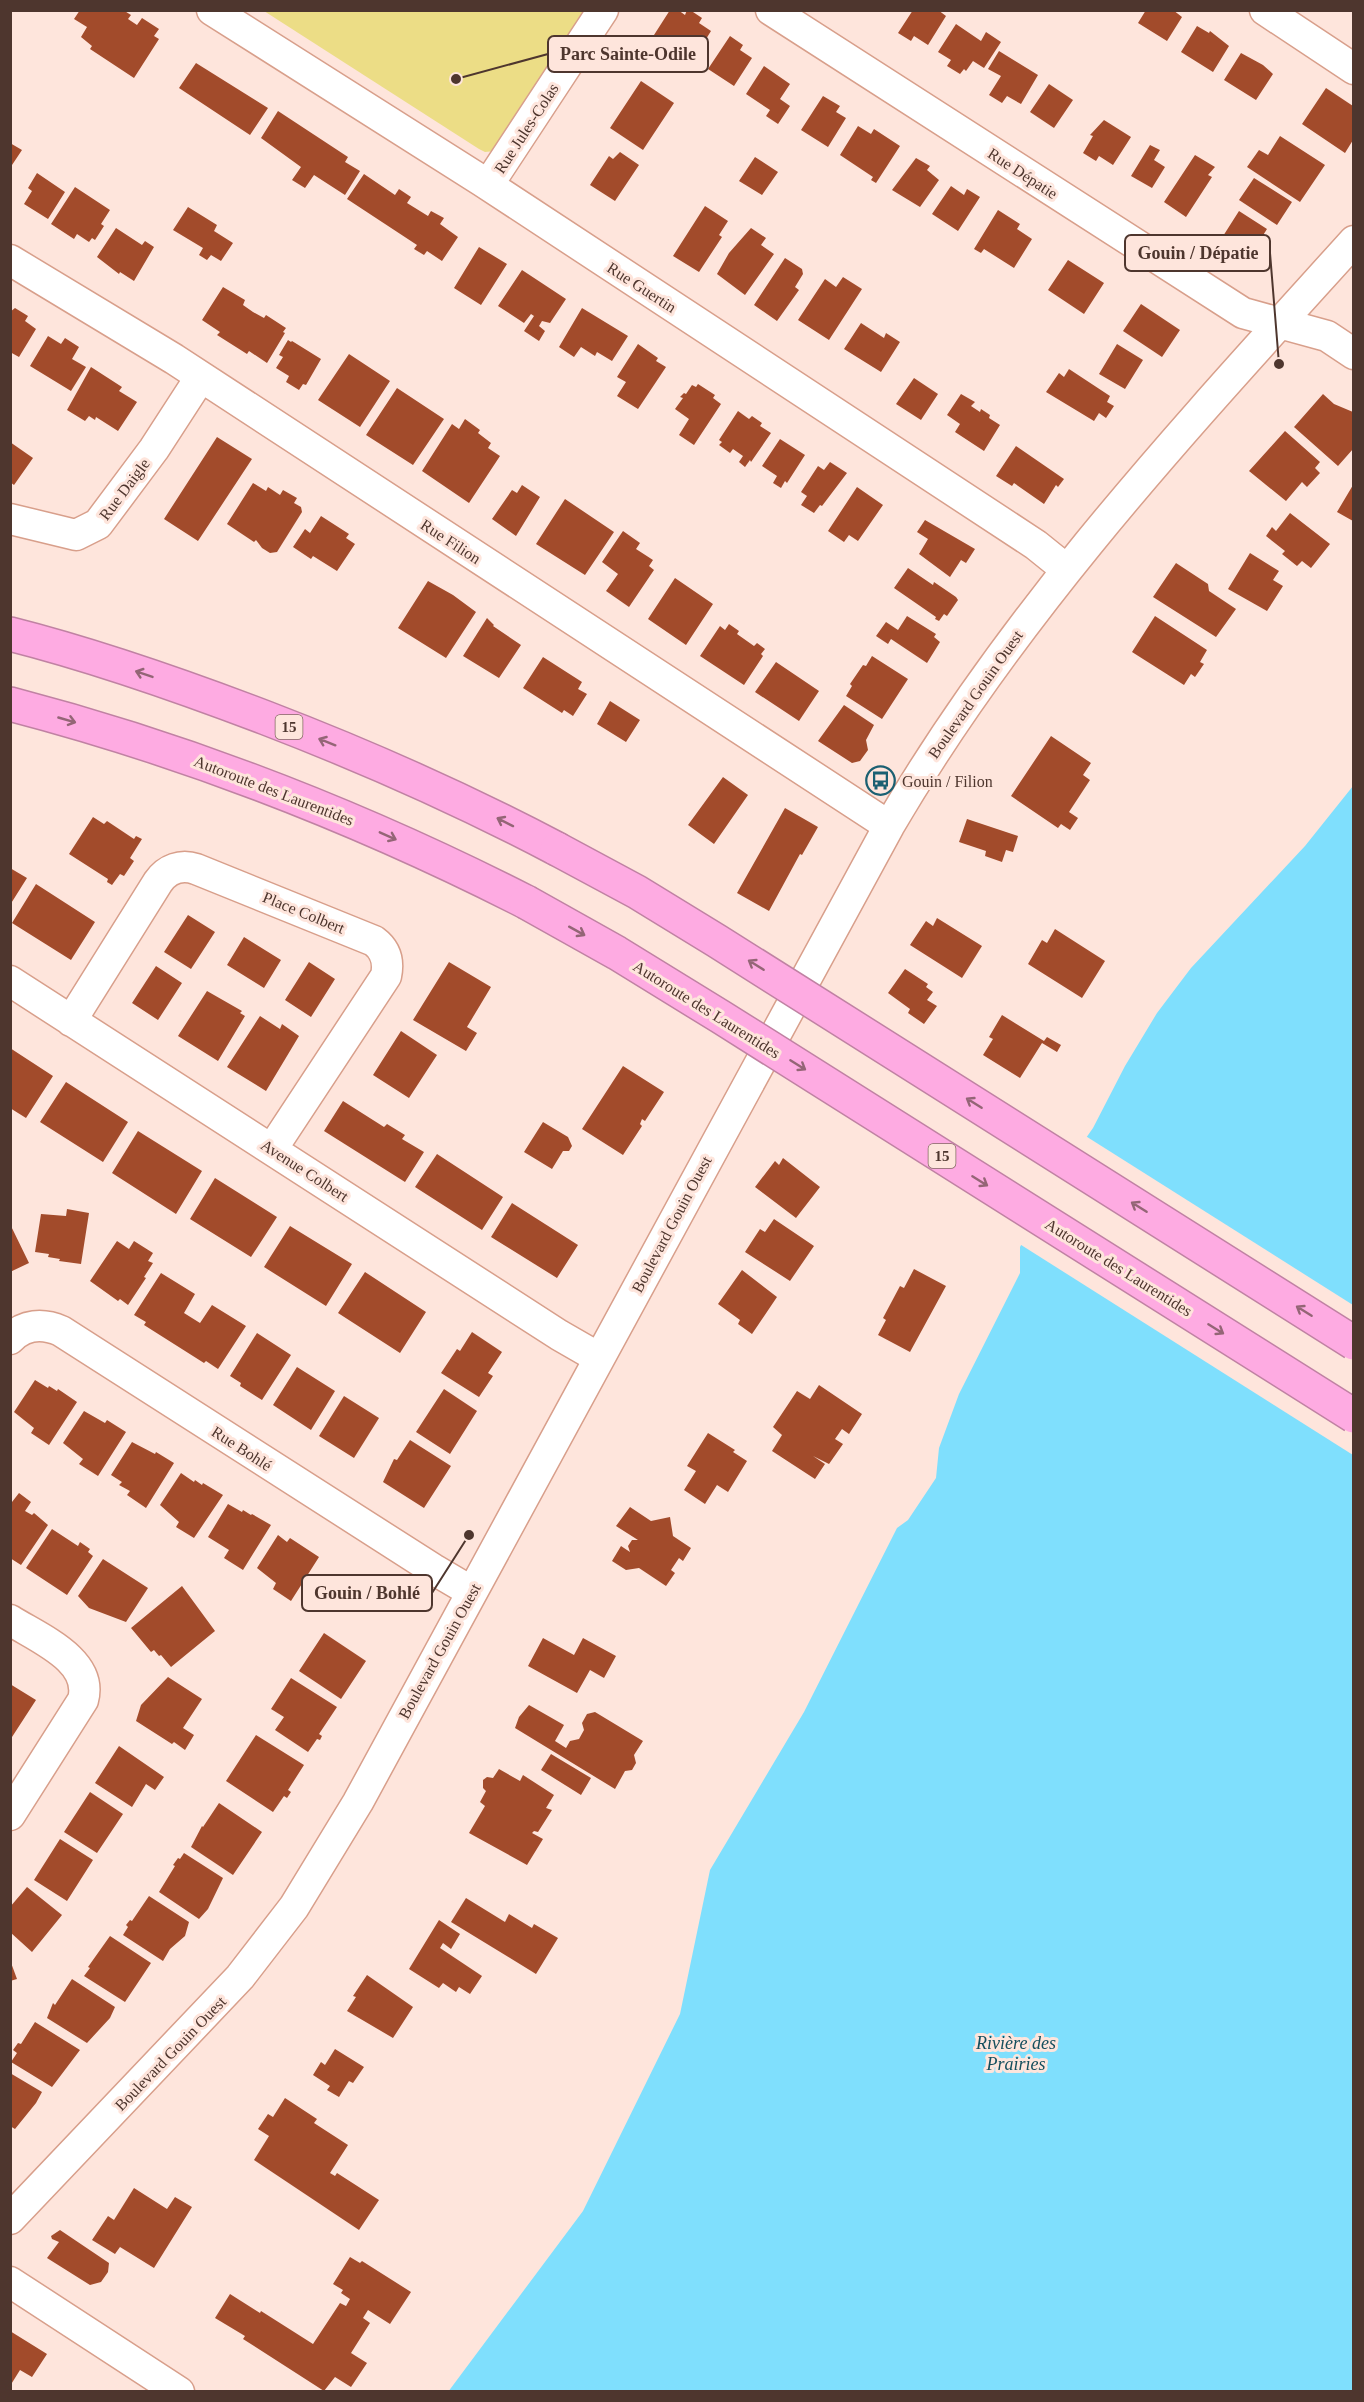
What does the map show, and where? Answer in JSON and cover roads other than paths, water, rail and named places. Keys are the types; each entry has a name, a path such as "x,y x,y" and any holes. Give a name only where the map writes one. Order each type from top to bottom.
{"highway":[{"name":"15","path":"10,634 142,673 299,731 428,785 557,849 637,892 717,940 1353,1343"},
{"name":"Autoroute des Laurentides","path":"10,704 170,751 289,794 423,852 526,902 617,953 721,1017 1353,1416"}],"street":[{"name":"Rue Guertin","path":"212,10 488,185 1036,545 1067,570"},
{"name":"Rue Jules-Colas","path":"488,185 603,10"},
{"name":"Rue Dépatie","path":"771,10 1243,314 1327,336 1353,354"},
{"path":"1265,10 1353,69"},
{"name":"Boulevard Gouin Ouest","path":"10,2219 225,1995 283,1923 312,1880 344,1827 889,826 916,779 968,699 1018,631 1156,464 1353,241"},
{"name":"Rue Filion","path":"10,260 201,378 889,826"},
{"name":"Rue Daigle","path":"10,519 76,535 98,524 201,378"},
{"name":"Place Colbert","path":"71,1021 158,882 166,873 178,868 196,869 374,941 386,955 386,976 272,1149"},
{"name":"Avenue Colbert","path":"10,981 559,1335 599,1358"},
{"name":"Rue Bohlé","path":"10,1339 34,1326 48,1326 61,1331 472,1592"},
{"path":"10,1620 75,1662 82,1673 85,1686 83,1700 10,1815"},
{"path":"10,2282 179,2391"}],"water":[{"name":"Rivière des Prairies","path":"1353,786 1353,2391 448,2392 583,2211 680,2014 710,1870 804,1712 897,1528 908,1520 936,1478 939,1448 959,1394 1020,1273 1020,1247 1060,1175 1093,1128 1125,1066 1157,1013 1191,968 1305,846"}],"place":[{"name":"Parc Sainte-Odile","path":"456,79"},
{"name":"Gouin / Dépatie","path":"1279,364"},
{"name":"Gouin / Filion","path":"881,781"},
{"name":"Gouin / Bohlé","path":"469,1535"}]}
